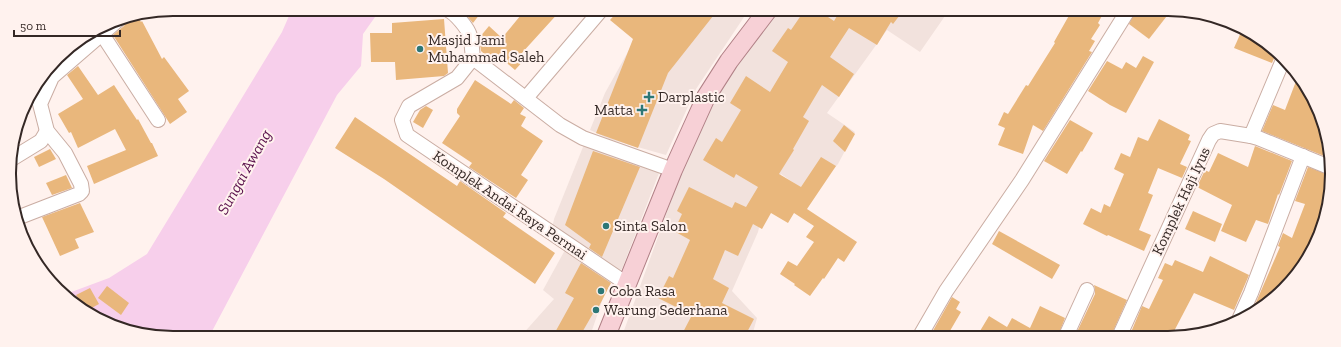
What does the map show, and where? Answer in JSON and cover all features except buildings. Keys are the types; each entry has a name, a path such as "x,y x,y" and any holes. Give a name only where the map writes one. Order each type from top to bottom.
{"main road":[{"path":"608,331 673,170 706,97 729,60 763,16"}],"street":[{"path":"456,16 470,35 472,58 560,125 583,138 673,170"},
{"path":"526,98 592,16"},
{"path":"923,331 946,291 1022,180 1124,16"},
{"path":"112,29 158,120"},
{"path":"55,70 96,36"},
{"name":"Komplek Andai Raya Permai","path":"472,58 457,78 409,106 402,120 407,135 627,284"},
{"path":"1251,136 1281,64"},
{"path":"22,216 79,194 82,191 82,184 65,153 47,132 40,104 48,79"},
{"name":"Komplek Haji Iyus","path":"1121,331 1213,134 1220,131 1251,136 1325,165"},
{"path":"17,156 42,142 47,132"},
{"path":"1243,312 1303,156"},
{"path":"1068,331 1087,290"}],"shaded area":[{"path":"653,16 745,16 696,89 666,155 609,139 590,130 605,93 634,41"},
{"path":"772,16 945,16 920,52 887,30 827,113 855,132 838,164 811,195 781,174 766,197 758,232 732,291 757,318 753,331 624,331 695,135 730,68"},
{"path":"585,142 659,173 622,269 616,272 552,229 554,219"},
{"path":"565,250 609,281 592,331 525,331 554,299 543,290"}],"water":[{"name":"Sungai Awang","path":"289,16 376,16 363,34 361,66 337,95 212,331 163,331 133,326 104,315 70,292 109,278 147,254 282,32"}],"place":[{"name":"Masjid Jami Muhammad Saleh","path":"420,49"},
{"name":"Darplastic","path":"649,97"},
{"name":"Matta","path":"642,110"},
{"name":"Sinta Salon","path":"606,226"},
{"name":"Coba Rasa","path":"601,291"},
{"name":"Warung Sederhana","path":"596,310"}]}
